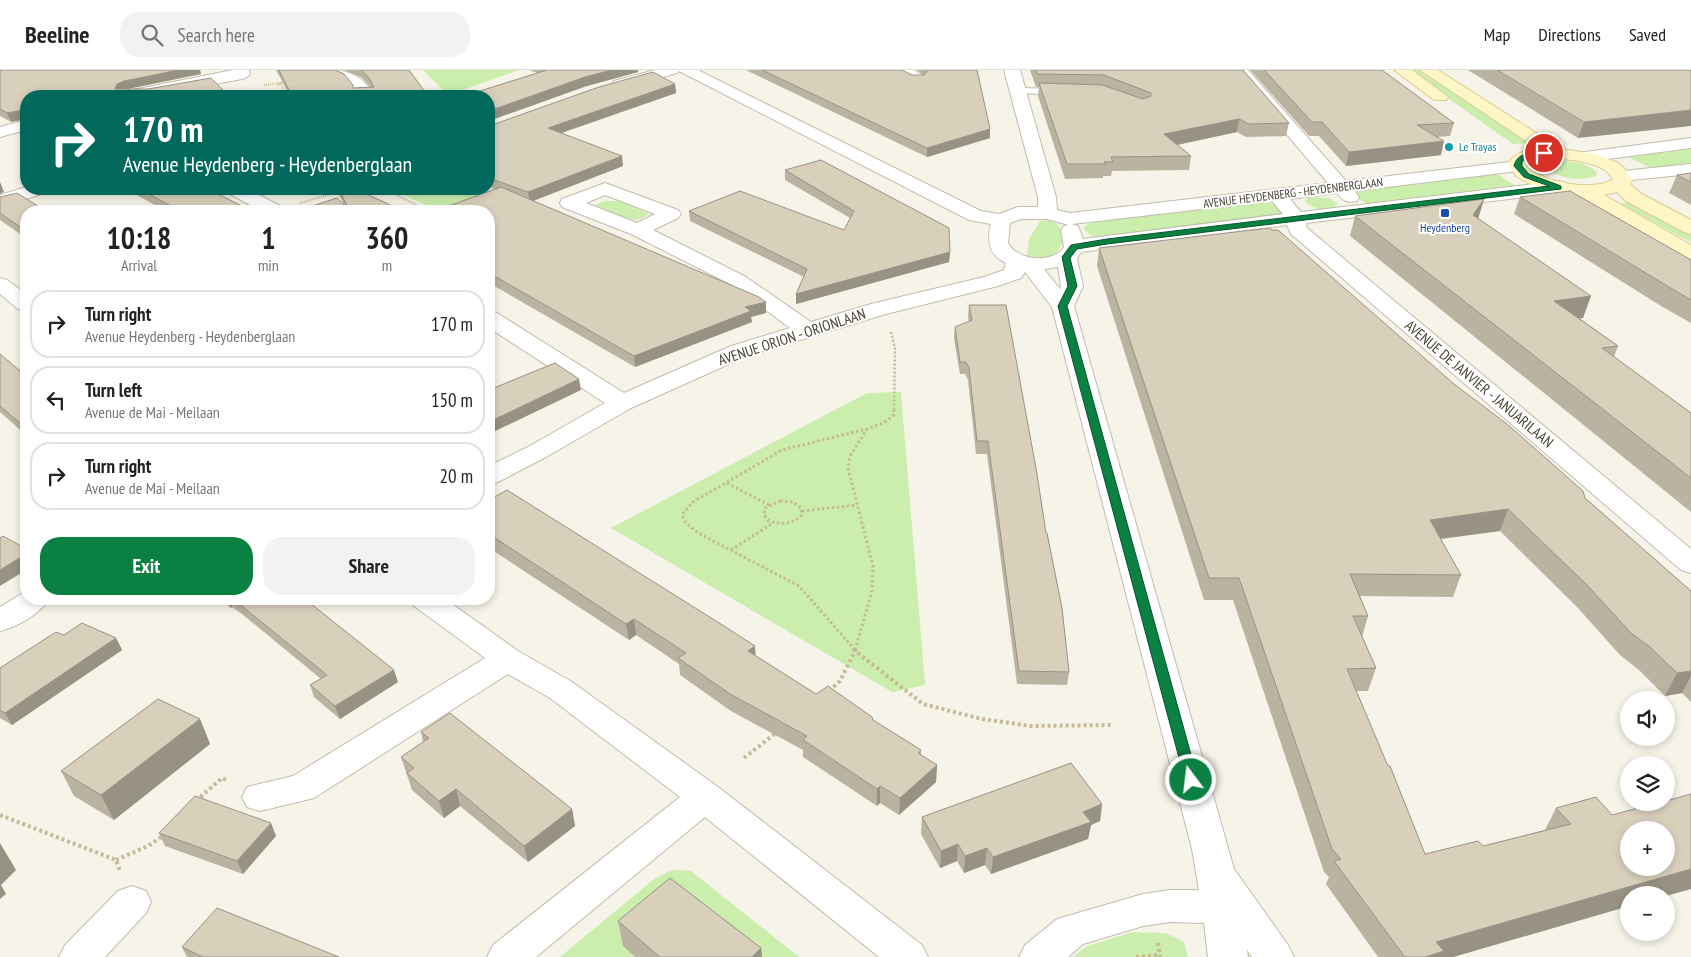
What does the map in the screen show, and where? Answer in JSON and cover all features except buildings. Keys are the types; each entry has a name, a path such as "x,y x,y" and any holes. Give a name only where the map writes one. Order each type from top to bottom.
{"street":[{"path":"158,90 242,74 241,70"},
{"path":"334,70 352,79 362,90"},
{"path":"602,89 672,70"},
{"path":"686,70 976,216 1001,220 1018,213 1048,213 1069,219 1072,286 1063,306"},
{"path":"902,70 918,78"},
{"path":"1012,70 1048,197 1048,213"},
{"path":"1240,70 1362,210"},
{"path":"1402,70 1457,108"},
{"path":"1428,70 1556,153"},
{"path":"0,132 20,126"},
{"path":"1585,157 1691,143"},
{"path":"1691,169 1621,181 1610,189 1584,191 1559,187 1527,175 1519,156 1556,153 1585,157 1606,164 1621,181 1633,197 1691,228"},
{"name":"AVENUE HEYDENBERG - HEYDENBERGLAAN","path":"1069,219 1278,196 1519,156"},
{"name":"AVENUE HEYDENBERG - HEYDENBERGLAAN","path":"1070,252 1107,241 1559,187"},
{"path":"1584,191 1691,253"},
{"path":"0,201 20,195"},
{"path":"246,195 264,205"},
{"name":"AVENUE DE JANVIER - JANUARILAAN","path":"1278,196 1296,218 1298,230 1691,564"},
{"path":"1001,220 998,243 1003,254 1022,262 1048,262 1070,252"},
{"path":"638,230 739,282 807,330"},
{"path":"1022,262 1063,306 1218,890 1228,957"},
{"name":"AVENUE ORION - ORIONLAAN","path":"495,473 537,452 622,403 739,351 888,306 991,282 1014,274 1022,262"},
{"path":"0,284 20,298"},
{"path":"0,308 20,302"},
{"path":"495,322 622,403"},
{"path":"0,621 25,605"},
{"path":"433,605 507,659 561,690 704,797 908,957"},
{"path":"260,797 302,788 507,659"},
{"path":"507,957 704,797"},
{"path":"1039,957 1071,931 1143,910 1170,906 1218,890"},
{"path":"1218,890 1274,957"},
{"path":"79,957 132,902"}],"lane":[{"path":"1017,91 1074,92"}],"path":[{"path":"279,83 292,81"},
{"path":"263,85 281,84 284,90"},
{"path":"295,205 328,195"},
{"path":"397,195 416,205"},
{"path":"890,324 895,348 894,415 885,422 866,429 782,450 693,502 682,515 686,523 698,533 799,586 855,651 922,704 982,719 1031,726 1112,725"},
{"path":"826,693 840,681 855,651 872,591 873,566 848,468 850,456 866,429"},
{"path":"727,482 768,505"},
{"path":"780,501 793,502 802,511 802,515 794,522 787,524 774,523 765,518 764,515 768,505 780,501"},
{"path":"802,511 857,505"},
{"path":"730,550 774,523"},
{"path":"744,758 781,729"},
{"path":"0,815 116,860 157,842 169,830"},
{"path":"116,860 132,902"},
{"path":"1136,957 1160,955"}],"green space":[{"path":"423,70 519,70 462,90 443,90"},
{"path":"1408,70 1422,70 1531,143 1513,144"},
{"path":"1691,149 1691,163 1651,168 1628,157"},
{"path":"1561,161 1585,165 1597,173 1596,176 1584,179 1564,177 1548,168 1549,163"},
{"path":"1497,174 1516,186 1367,204 1350,192"},
{"path":"495,194 528,209 495,210 495,205 425,205 405,195"},
{"path":"1309,197 1329,198 1338,204 1333,209 1318,209 1306,203 1305,201"},
{"path":"604,201 620,201 649,214 643,218 636,219 615,215 595,205"},
{"path":"1634,201 1691,232 1691,242 1620,204"},
{"path":"1257,203 1275,205 1283,211 1281,215 1101,238 1092,236 1085,231 1084,227 1096,222"},
{"path":"1048,220 1056,223 1065,234 1060,247 1056,252 1047,257 1027,256 1029,239 1040,221"},
{"path":"901,392 925,685 892,692 611,528 867,393"},
{"path":"672,870 691,871 799,957 742,957 623,946 635,957 560,957 654,879"},
{"path":"1133,932 1166,933 1184,942 1188,957 1073,957 1087,946"}],"place":[{"name":"Le Trayas","path":"1449,147"},
{"name":"Heydenberg","path":"1445,213"}],"route":[{"path":"1191,780 1063,306 1072,286 1066,257 1074,247 1107,241 1559,187 1535,180 1520,170 1518,166 1519,160 1525,156 1544,153"}]}
